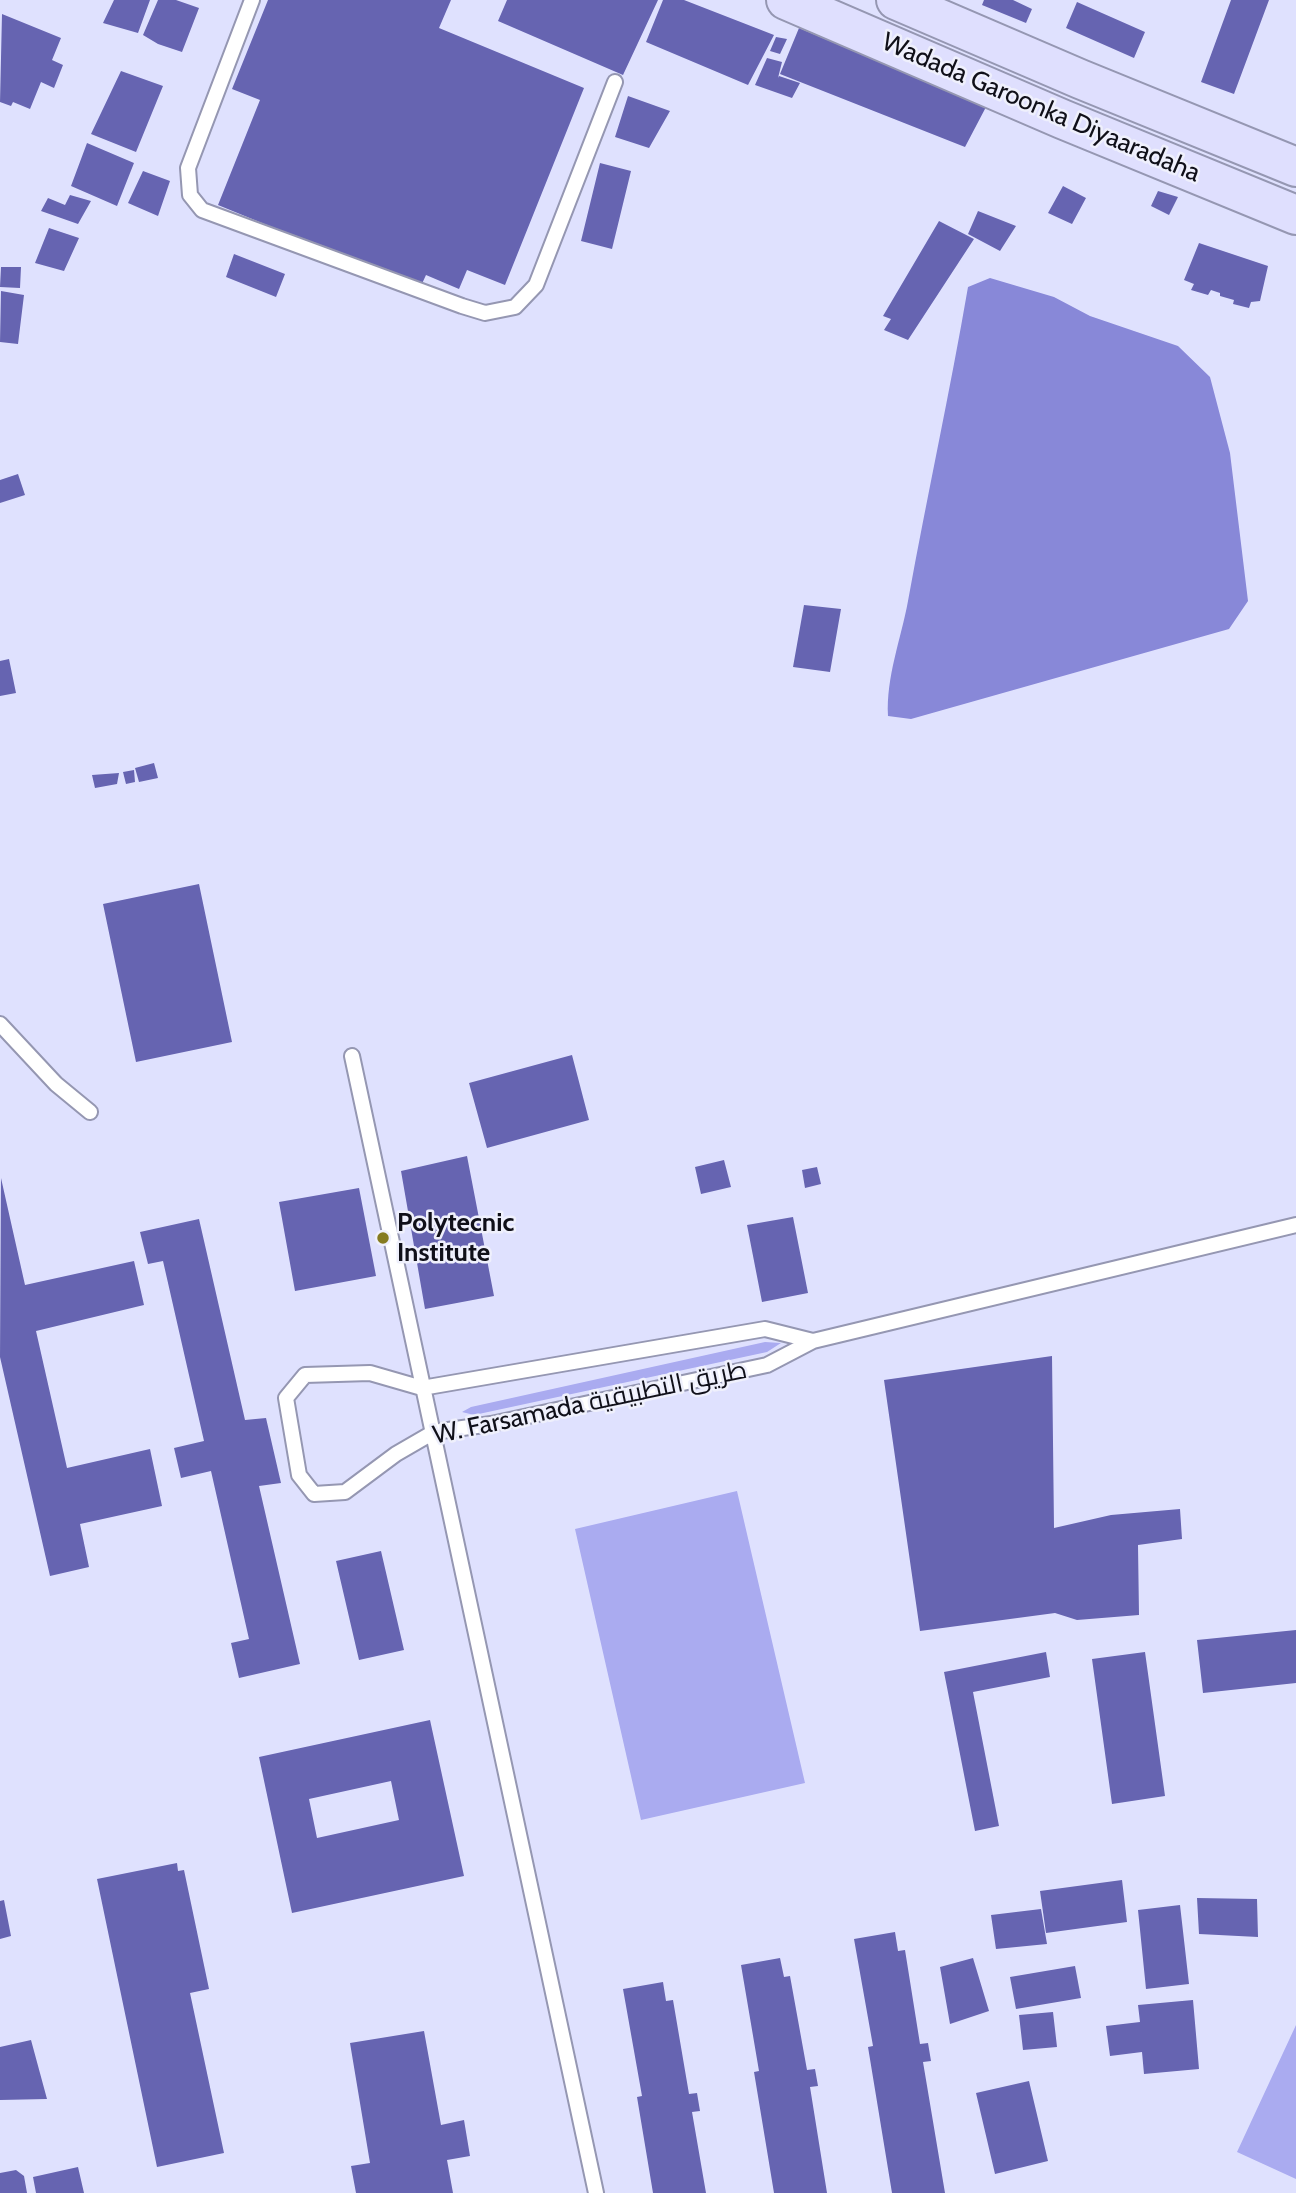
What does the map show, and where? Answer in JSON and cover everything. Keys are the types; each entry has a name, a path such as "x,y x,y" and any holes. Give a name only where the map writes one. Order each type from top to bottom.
{"main road":[{"name":"Wadada Garoonka Diyaaradaha","path":"786,0 1062,119 1296,215"},
{"name":"Wadada Garoonka Diyaaradaha","path":"896,0 1296,167"},
{"path":"1062,119 1080,79"}],"lane":[{"path":"252,0 188,168 190,195 202,210 485,313 515,307 536,285 615,82"},
{"path":"0,1024 56,1084 90,1112"},
{"path":"352,1056 596,2193"},
{"name":"W. Farsamada طريق التطبيقية","path":"813,1341 765,1329 422,1388 370,1373 305,1375 286,1398 299,1475 314,1494 345,1492 396,1454 434,1432 491,1424 767,1365 813,1341 1296,1225"}],"shaded area":[{"path":"990,278 1054,297 1090,316 1178,346 1210,377 1230,453 1248,601 1229,629 911,719 888,716 892,672 968,287"},
{"path":"765,1342 781,1343 767,1352 474,1415 462,1412 471,1407"},
{"path":"737,1491 805,1783 641,1820 575,1529"},
{"path":"1296,2025 1296,2179 1237,2152"}],"building":[{"path":"114,0 150,0 138,33 103,23"},
{"path":"158,0 176,0 199,8 182,52 158,44 143,35"},
{"path":"268,0 451,0 439,28 584,88 505,285 467,270 459,289 426,275 420,288 218,205 260,100 232,89"},
{"path":"507,0 658,0 623,75 498,21"},
{"path":"663,0 684,0 774,35 748,85 646,42"},
{"path":"984,0 1013,0 1032,9 1026,23 982,5"},
{"path":"1231,0 1269,0 1234,94 1201,82"},
{"path":"1077,2 1145,32 1134,58 1066,28"},
{"path":"2,14 61,38 52,60 63,65 54,88 41,82 30,109 13,102 11,106 0,102"},
{"path":"799,28 986,107 965,147 780,74"},
{"path":"776,37 787,39 780,54 770,51"},
{"path":"767,58 782,62 778,78 779,76 800,83 792,98 755,85"},
{"path":"121,71 163,86 136,152 91,134"},
{"path":"628,96 670,111 649,148 615,137"},
{"path":"87,143 134,163 117,206 71,186"},
{"path":"600,163 631,171 612,249 581,241"},
{"path":"143,171 170,181 158,216 128,203"},
{"path":"1063,186 1086,198 1072,224 1048,213"},
{"path":"1158,191 1178,197 1169,215 1151,206"},
{"path":"70,195 91,201 78,224 41,211 48,198 65,205"},
{"path":"978,211 1016,226 1000,251 968,234"},
{"path":"939,221 974,239 908,340 884,330 891,319 883,316"},
{"path":"49,228 79,238 64,271 35,263"},
{"path":"1199,243 1268,266 1260,301 1251,302 1249,308 1233,304 1234,300 1211,290 1208,295 1191,290 1194,284 1184,280"},
{"path":"234,254 285,274 276,297 226,277"},
{"path":"1,267 21,267 20,288 0,287"},
{"path":"1,291 24,295 18,344 0,342"},
{"path":"18,474 25,495 0,503 0,480"},
{"path":"804,605 841,609 830,672 793,667"},
{"path":"9,659 16,693 0,696 0,661"},
{"path":"154,763 158,778 139,782 135,768"},
{"path":"134,770 135,782 126,784 123,772"},
{"path":"119,773 117,784 95,788 92,775"},
{"path":"199,884 232,1042 136,1062 103,904"},
{"path":"572,1055 589,1120 487,1148 469,1083"},
{"path":"467,1156 494,1296 425,1309 401,1171"},
{"path":"724,1160 731,1187 701,1194 695,1167"},
{"path":"817,1167 821,1184 805,1188 802,1170"},
{"path":"1,1178 25,1285 134,1261 144,1305 36,1331 67,1468 150,1449 162,1506 80,1524 89,1567 50,1576 0,1357"},
{"path":"359,1188 376,1276 295,1291 279,1202"},
{"path":"793,1217 808,1293 762,1302 747,1225"},
{"path":"199,1219 245,1420 266,1418 281,1483 259,1486 300,1664 239,1678 231,1643 249,1639 211,1471 181,1478 174,1448 204,1441 163,1261 148,1264 140,1232"},
{"path":"1052,1356 1054,1528 1111,1515 1180,1509 1182,1539 1138,1545 1139,1615 1077,1620 1055,1613 920,1631 884,1380"},
{"path":"381,1551 404,1650 359,1660 336,1561"},
{"path":"1296,1630 1296,1683 1203,1693 1197,1640"},
{"path":"1046,1652 1050,1677 973,1692 999,1826 975,1831 944,1672"},
{"path":"1145,1652 1165,1796 1112,1804 1092,1659"},
{"path":"430,1720 464,1876 292,1913 259,1757","holes":["391,1781 399,1820 317,1838 309,1799"]},
{"path":"177,1863 178,1871 184,1870 209,1989 190,1993 224,2153 157,2167 97,1879"},
{"path":"1122,1880 1127,1922 1046,1933 1040,1891"},
{"path":"1197,1898 1257,1899 1258,1937 1199,1934"},
{"path":"4,1900 11,1936 0,1939 0,1901"},
{"path":"1180,1905 1189,1984 1146,1989 1138,1910"},
{"path":"1041,1909 1047,1944 996,1949 991,1915"},
{"path":"895,1932 898,1951 905,1950 920,2044 928,2043 931,2061 923,2062 945,2193 892,2193 868,2047 873,2046 854,1939"},
{"path":"780,1958 784,1977 790,1976 807,2070 815,2069 818,2086 810,2087 827,2193 774,2193 754,2072 759,2071 741,1965"},
{"path":"973,1958 989,2011 950,2024 940,1967"},
{"path":"1075,1966 1081,1998 1016,2009 1010,1977"},
{"path":"663,1982 666,2001 673,2000 689,2094 697,2093 700,2111 692,2112 706,2193 653,2193 637,2097 642,2096 623,1989"},
{"path":"1193,2000 1199,2069 1144,2074 1142,2052 1110,2056 1106,2026 1140,2022 1138,2005"},
{"path":"1053,2012 1057,2047 1023,2050 1019,2015"},
{"path":"424,2031 441,2125 464,2120 470,2156 447,2160 453,2193 356,2193 351,2166 370,2163 350,2043"},
{"path":"31,2040 47,2099 0,2100 0,2047"},
{"path":"1029,2081 1048,2161 995,2174 976,2093"},
{"path":"78,2167 84,2193 36,2193 33,2177"},
{"path":"16,2170 24,2176 27,2193 0,2193 0,2173"}],"place":[{"name":"Polytecnic Institute","path":"383,1238"}]}
